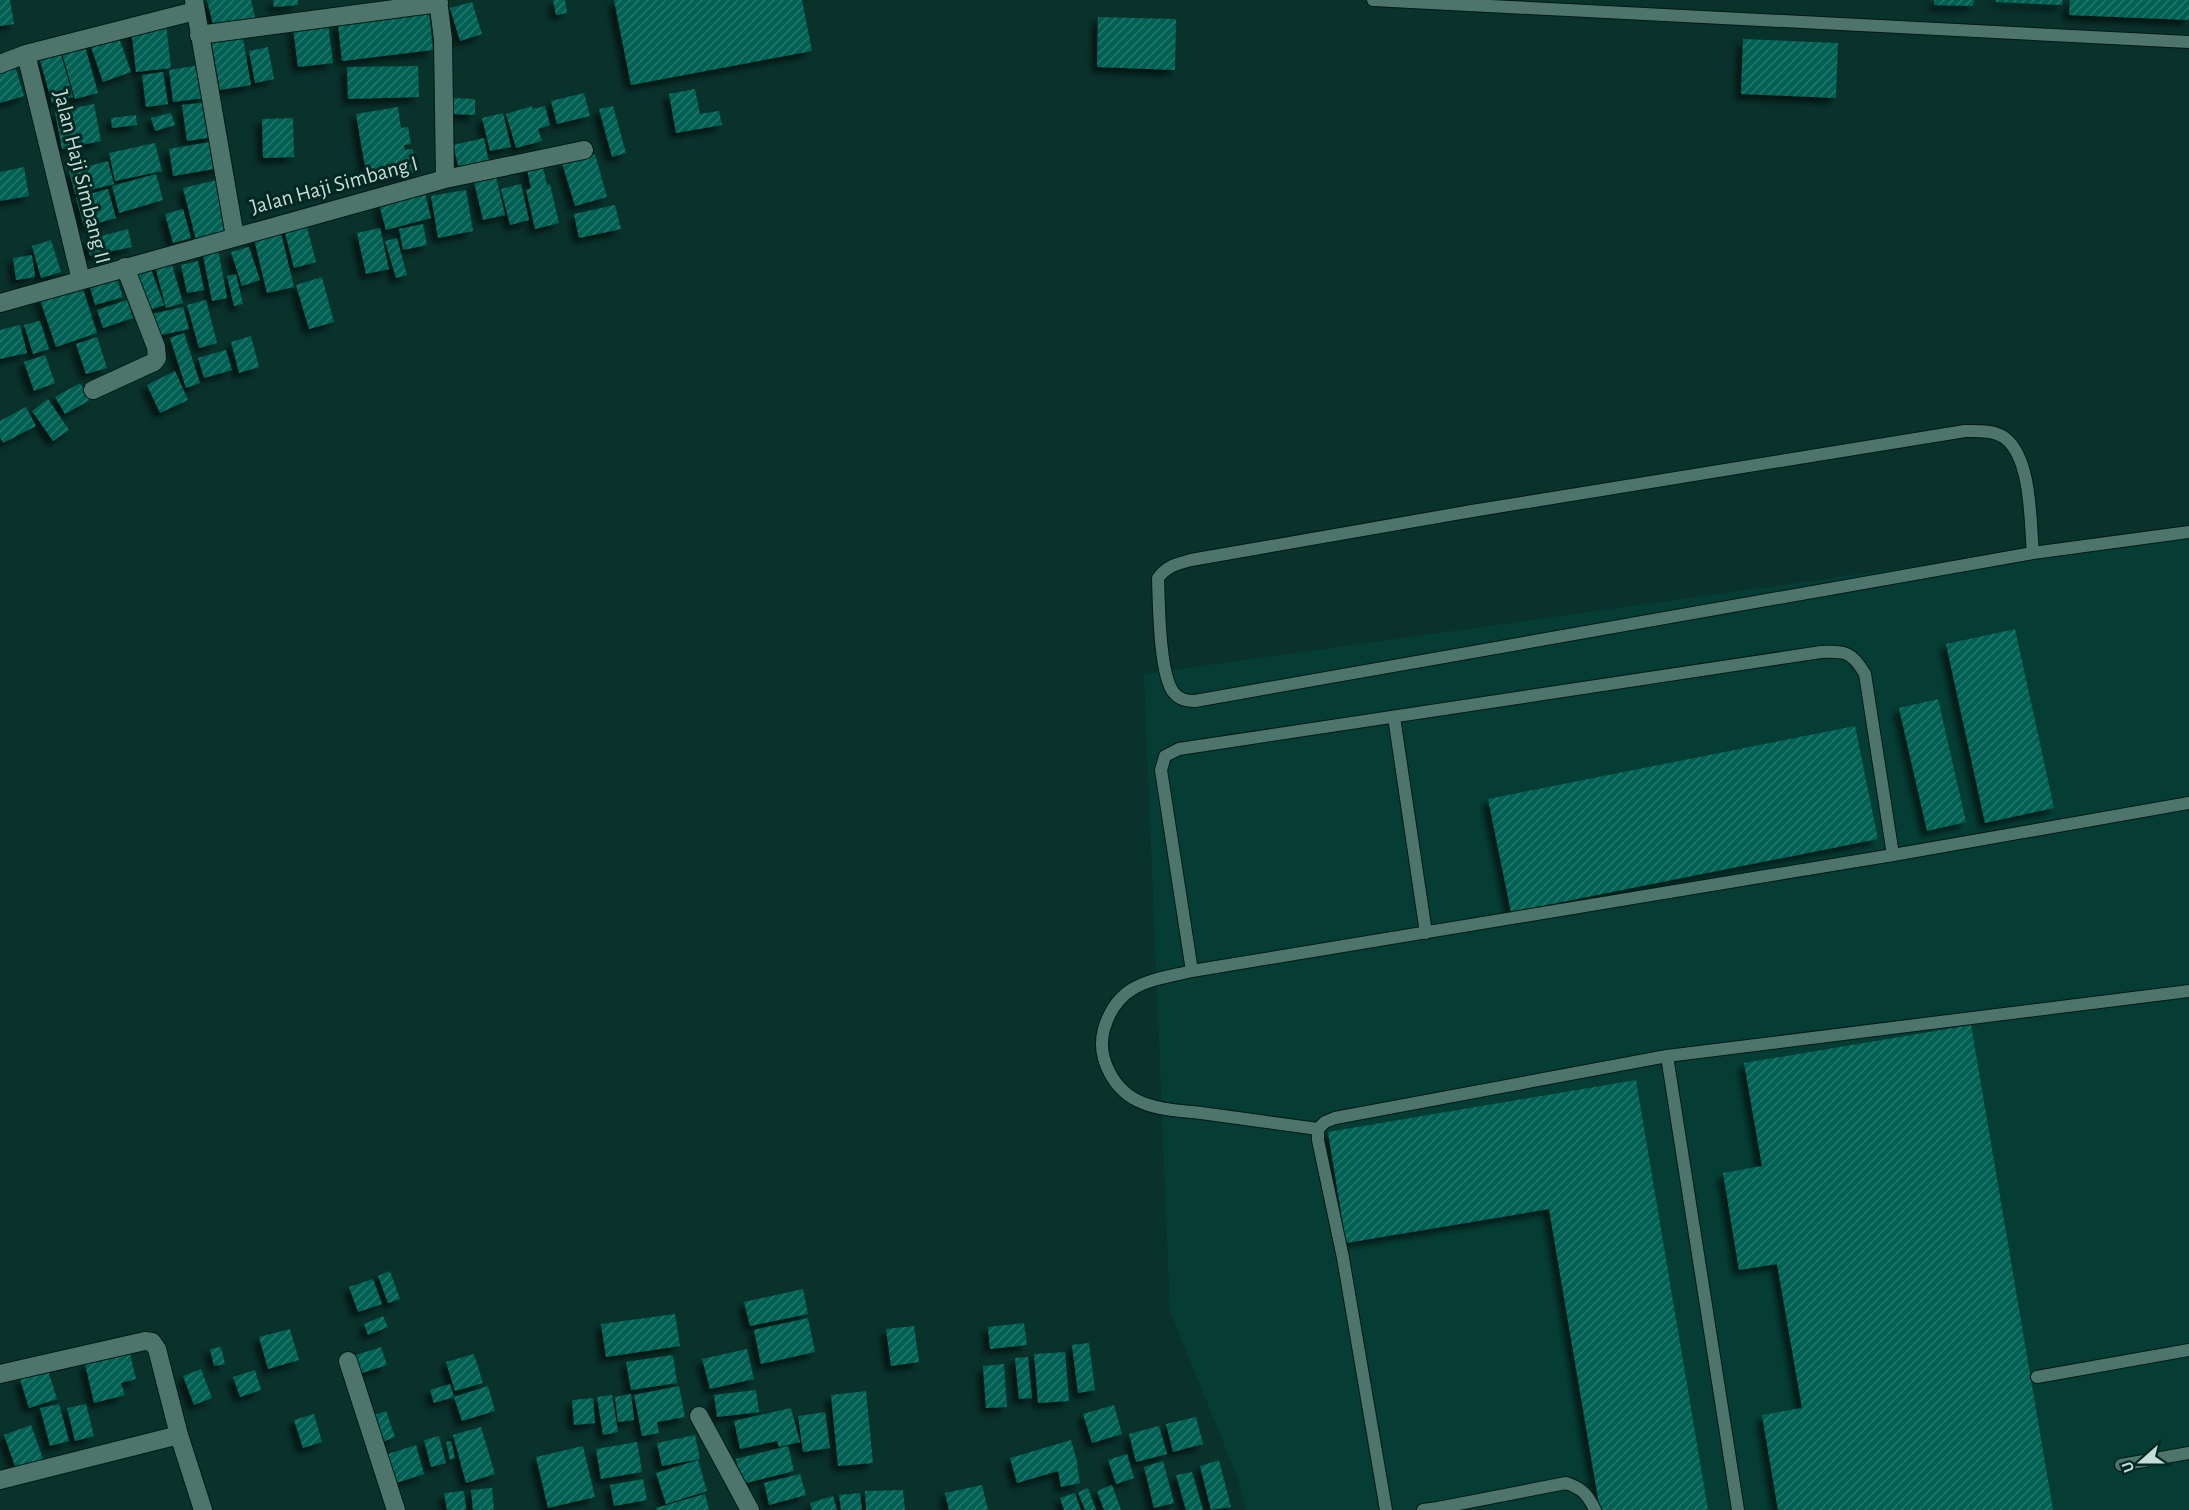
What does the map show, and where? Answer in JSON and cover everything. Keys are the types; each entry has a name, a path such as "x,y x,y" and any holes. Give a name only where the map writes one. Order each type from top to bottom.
{"street":[{"path":"199,35 439,2"},
{"name":"Jalan Haji Simbang I","path":"235,237 445,179 443,39 439,2"},
{"path":"0,64 26,54 195,6 235,237"},
{"name":"Jalan Haji Simbang II","path":"26,54 81,280 235,237"},
{"path":"445,179 584,150"},
{"path":"93,390 154,362 158,358 156,347 125,267"},
{"path":"0,303 81,280"},
{"path":"0,1374 145,1341 152,1342 157,1349 200,1509"},
{"path":"348,1361 396,1510"},
{"path":"699,1416 750,1510"},
{"path":"0,1480 179,1436"}],"lane":[{"path":"1373,0 2189,42"},
{"path":"2033,553 2025,472 2019,454 2005,438 1986,431 1965,431 1472,511 1175,564 1165,569 1158,578 1164,661 1169,684 1175,695 1185,700 1195,701 2033,553 2189,532"},
{"path":"1192,971 1161,770 1165,756 1179,749 1821,652 1841,652 1855,658 1865,674 1893,855"},
{"path":"1394,717 1426,933"},
{"path":"1318,1129 1142,1103 1118,1088 1105,1063 1102,1038 1108,1017 1117,1001 1140,984 1192,971 1893,855 2189,803"},
{"path":"1386,1510 1343,1258 1318,1140 1318,1129 1325,1122 1335,1118 1667,1056 2189,990"},
{"path":"1667,1056 1738,1510"},
{"path":"2037,1377 2189,1350"},
{"path":"2121,1465 2189,1453"},
{"path":"1424,1510 1566,1483 1578,1487 1588,1496 1595,1510"}],"shaded area":[{"path":"2189,528 2189,1510 1246,1510 1238,1479 1170,1311 1144,674"}],"building":[{"path":"0,0 10,0 14,24 0,26"},
{"path":"207,0 251,0 255,18 214,28"},
{"path":"273,0 298,0 298,5 274,7"},
{"path":"553,0 565,0 567,13 556,15"},
{"path":"614,0 802,0 812,51 631,85"},
{"path":"1934,0 1974,0 1973,6 1934,5"},
{"path":"1996,0 2063,0 2062,5 1996,2"},
{"path":"2070,0 2189,0 2189,20 2069,15"},
{"path":"472,2 482,34 460,41 450,8"},
{"path":"429,13 433,50 342,61 338,24"},
{"path":"1098,17 1176,19 1175,70 1097,67"},
{"path":"166,24 171,68 136,72 131,28"},
{"path":"328,24 333,63 298,67 293,28"},
{"path":"242,33 251,85 220,90 211,39"},
{"path":"118,35 131,72 103,82 90,44"},
{"path":"1743,39 1838,43 1836,98 1741,94"},
{"path":"84,43 98,93 75,99 61,49"},
{"path":"268,47 274,79 255,83 249,51"},
{"path":"60,51 73,97 52,103 39,57"},
{"path":"200,65 204,98 173,102 169,70"},
{"path":"15,66 24,96 0,103 0,70"},
{"path":"418,66 419,97 348,99 347,67"},
{"path":"163,72 168,104 146,107 142,75"},
{"path":"695,89 700,114 719,111 722,125 676,133 669,94"},
{"path":"584,93 590,116 557,124 551,101"},
{"path":"453,98 475,99 475,115 453,114"},
{"path":"209,102 214,137 187,141 182,105"},
{"path":"94,104 101,141 62,149 55,112"},
{"path":"532,106 532,109 545,106 550,125 538,129 542,141 516,148 506,114"},
{"path":"613,106 626,153 612,157 599,109"},
{"path":"398,107 401,128 408,127 411,144 404,145 405,150 413,149 417,172 367,179 356,114"},
{"path":"171,113 175,125 155,131 151,118"},
{"path":"503,113 511,147 490,151 482,118"},
{"path":"136,115 137,125 112,128 111,118"},
{"path":"293,118 294,157 263,158 262,119"},
{"path":"484,138 489,162 459,169 453,145"},
{"path":"216,141 220,168 173,176 169,149"},
{"path":"155,143 162,171 115,181 109,153"},
{"path":"595,154 607,197 575,206 562,163"},
{"path":"108,161 114,184 75,194 69,171"},
{"path":"542,162 547,185 550,184 559,223 535,229 526,190 531,188 526,165"},
{"path":"24,167 29,196 0,201 0,172"},
{"path":"156,174 163,200 119,213 112,186"},
{"path":"496,177 505,215 483,220 474,182"},
{"path":"217,180 230,235 197,244 183,188"},
{"path":"521,184 529,220 510,225 501,189"},
{"path":"108,189 116,218 84,227 76,198"},
{"path":"466,190 473,231 438,238 431,196"},
{"path":"425,193 431,218 386,230 379,204"},
{"path":"615,205 621,229 579,238 574,214"},
{"path":"183,209 191,238 173,243 165,214"},
{"path":"305,219 316,262 294,268 283,225"},
{"path":"423,224 427,245 403,250 399,229"},
{"path":"380,228 389,269 366,274 357,233"},
{"path":"128,229 132,247 90,256 86,240"},
{"path":"280,229 294,287 267,293 253,235"},
{"path":"397,238 407,275 396,278 385,241"},
{"path":"51,240 61,272 41,278 32,246"},
{"path":"249,247 260,280 242,286 231,252"},
{"path":"218,249 227,298 212,301 202,251"},
{"path":"32,255 35,277 16,280 13,258"},
{"path":"170,258 183,303 166,308 154,262"},
{"path":"198,261 204,290 187,293 181,265"},
{"path":"151,269 164,305 145,312 132,276"},
{"path":"115,273 123,297 95,305 88,281"},
{"path":"236,274 243,304 234,306 227,276"},
{"path":"322,277 334,322 309,329 296,285"},
{"path":"81,283 97,333 56,347 39,297"},
{"path":"127,300 133,318 103,328 97,310"},
{"path":"206,300 217,343 199,348 187,305"},
{"path":"183,307 189,329 157,336 152,314"},
{"path":"40,321 49,349 33,354 24,325"},
{"path":"20,325 27,353 0,359 0,330"},
{"path":"184,333 200,383 186,388 170,338"},
{"path":"251,336 259,367 239,373 231,342"},
{"path":"97,337 107,368 86,374 76,344"},
{"path":"226,350 232,370 204,378 198,358"},
{"path":"45,355 55,383 34,391 24,362"},
{"path":"175,371 188,400 160,413 147,385"},
{"path":"80,383 90,400 65,414 55,397"},
{"path":"48,399 69,430 53,441 32,411"},
{"path":"26,407 36,426 3,443 0,437 0,421"},
{"path":"2015,629 2054,808 1985,823 1946,644"},
{"path":"1938,699 1966,822 1927,831 1899,708"},
{"path":"1855,726 1878,839 1511,912 1488,799"},
{"path":"1971,1025 2053,1510 1778,1510 1762,1415 1802,1408 1777,1264 1739,1270 1723,1173 1762,1166 1744,1063"},
{"path":"1636,1080 1708,1510 1600,1510 1549,1209 1346,1243 1328,1132"},
{"path":"390,1271 400,1299 388,1303 378,1276"},
{"path":"373,1279 382,1304 358,1312 349,1287"},
{"path":"803,1289 808,1314 750,1326 744,1302"},
{"path":"675,1314 680,1346 606,1357 601,1324"},
{"path":"383,1316 388,1327 368,1335 364,1324"},
{"path":"808,1318 815,1352 761,1364 754,1330"},
{"path":"1024,1323 1027,1345 990,1349 988,1327"},
{"path":"914,1326 919,1362 891,1366 886,1329"},
{"path":"290,1329 299,1360 268,1369 259,1337"},
{"path":"1089,1343 1095,1390 1078,1393 1072,1345"},
{"path":"221,1347 225,1364 214,1366 210,1349"},
{"path":"381,1347 387,1365 359,1374 353,1356"},
{"path":"747,1349 754,1379 710,1389 702,1359"},
{"path":"1065,1352 1069,1401 1038,1403 1034,1354"},
{"path":"130,1354 136,1379 121,1383 125,1395 94,1403 85,1364"},
{"path":"474,1354 483,1383 455,1391 446,1362"},
{"path":"673,1355 677,1383 631,1390 626,1362"},
{"path":"1028,1357 1032,1398 1019,1399 1015,1358"},
{"path":"1004,1364 1007,1407 986,1408 983,1366"},
{"path":"201,1369 212,1398 194,1405 183,1376"},
{"path":"48,1370 57,1399 29,1408 20,1379"},
{"path":"255,1370 261,1390 240,1397 233,1377"},
{"path":"450,1384 454,1397 434,1403 430,1390"},
{"path":"488,1386 495,1411 462,1421 454,1397"},
{"path":"679,1386 685,1417 657,1422 659,1433 642,1436 634,1395"},
{"path":"756,1390 759,1412 717,1417 714,1395"},
{"path":"866,1391 873,1463 838,1466 831,1395"},
{"path":"631,1394 634,1420 618,1422 615,1397"},
{"path":"612,1395 618,1432 603,1435 597,1397"},
{"path":"593,1398 595,1423 574,1425 572,1400"},
{"path":"59,1404 69,1441 50,1446 40,1408"},
{"path":"86,1404 94,1436 75,1441 67,1408"},
{"path":"1114,1405 1122,1434 1092,1443 1083,1414"},
{"path":"791,1408 800,1442 779,1447 777,1441 740,1449 734,1421"},
{"path":"386,1411 395,1437 382,1442 372,1416"},
{"path":"825,1412 830,1448 803,1452 798,1416"},
{"path":"314,1414 322,1442 303,1448 294,1420"},
{"path":"1196,1417 1203,1444 1173,1452 1166,1424"},
{"path":"31,1425 43,1459 16,1469 4,1435"},
{"path":"1159,1426 1167,1454 1136,1462 1129,1434"},
{"path":"481,1427 495,1474 466,1483 453,1435"},
{"path":"695,1435 700,1459 662,1466 657,1443"},
{"path":"439,1436 446,1463 431,1467 424,1440"},
{"path":"1071,1440 1080,1483 1061,1487 1058,1471 1017,1483 1010,1458"},
{"path":"451,1441 455,1458 450,1460 446,1442"},
{"path":"637,1442 642,1472 601,1479 596,1449"},
{"path":"416,1445 424,1474 396,1483 388,1454"},
{"path":"583,1446 595,1497 548,1508 536,1457"},
{"path":"788,1446 794,1471 742,1484 736,1459"},
{"path":"1127,1454 1134,1478 1116,1484 1108,1460"},
{"path":"698,1460 707,1491 666,1504 656,1473"},
{"path":"1219,1460 1231,1507 1211,1510 1200,1466"},
{"path":"1163,1461 1174,1503 1154,1508 1144,1467"},
{"path":"1192,1472 1203,1510 1186,1510 1176,1475"},
{"path":"800,1474 806,1495 769,1505 764,1483"},
{"path":"643,1479 647,1500 614,1506 610,1485"},
{"path":"982,1485 988,1510 949,1510 945,1493"},
{"path":"1112,1485 1121,1510 1104,1510 1097,1491"},
{"path":"492,1488 494,1510 473,1510 471,1490"},
{"path":"1088,1488 1096,1510 1085,1510 1078,1492"},
{"path":"903,1490 905,1510 866,1510 865,1491"},
{"path":"464,1491 466,1510 447,1510 444,1493"},
{"path":"860,1493 862,1510 841,1510 839,1495"},
{"path":"1075,1493 1081,1510 1064,1510 1060,1498"},
{"path":"705,1494 709,1510 657,1510 656,1508"},
{"path":"833,1496 837,1510 812,1510 810,1503"}]}
